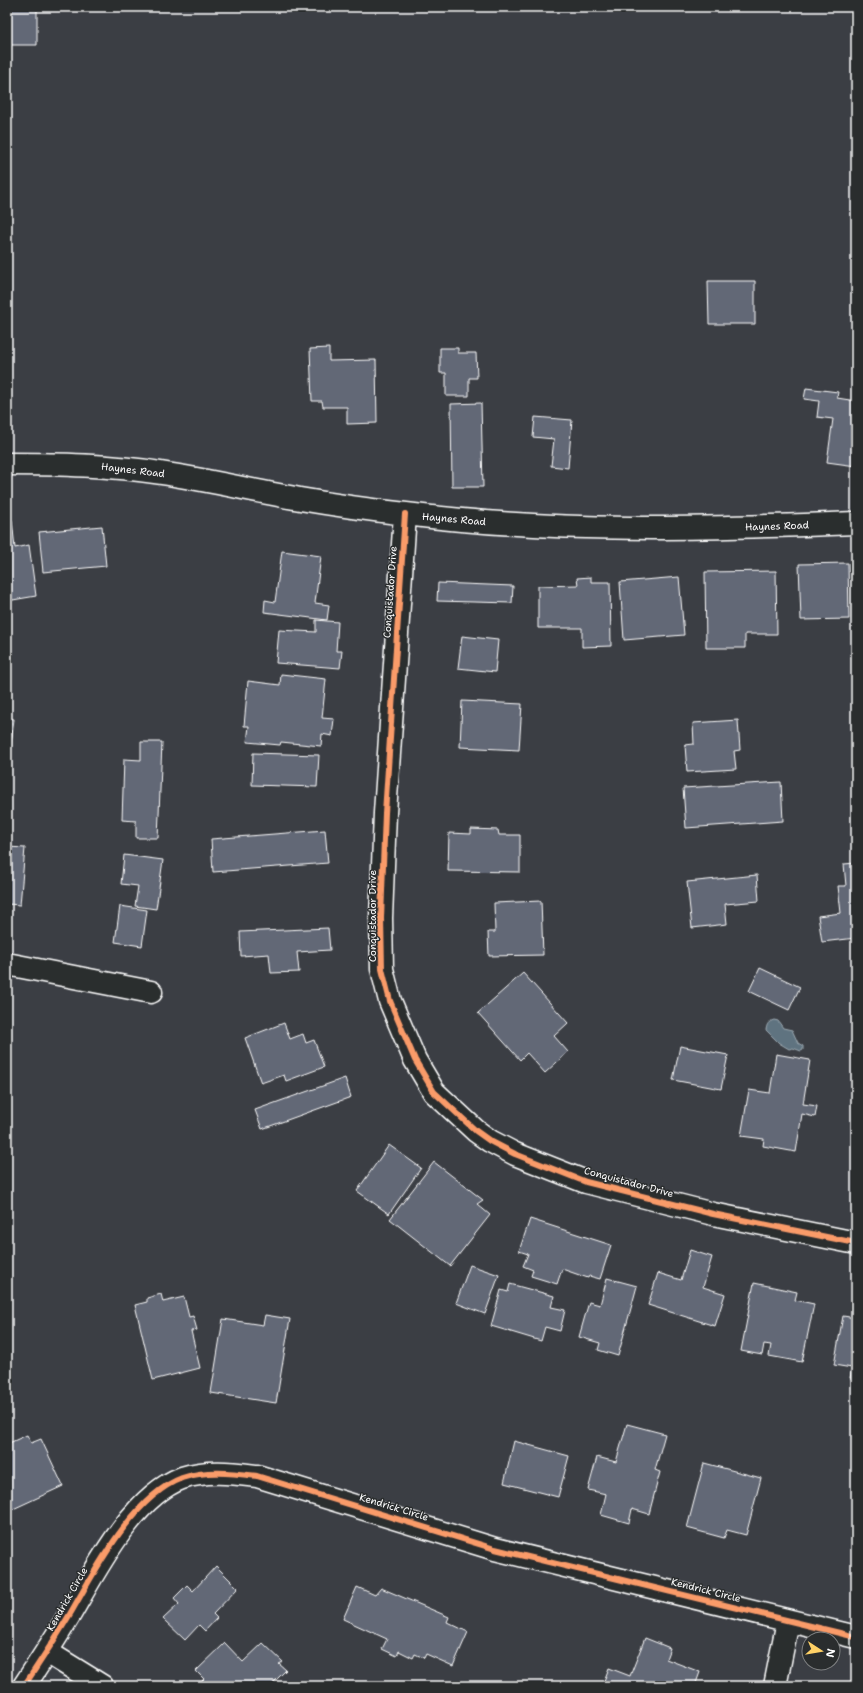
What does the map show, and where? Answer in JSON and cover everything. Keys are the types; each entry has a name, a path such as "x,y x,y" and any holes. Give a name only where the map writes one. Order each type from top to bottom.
{"street":[{"name":"Haynes Road","path":"7,464 88,464 161,473 301,499 474,522 593,527 709,528 856,523"},
{"name":"Conquistador Drive","path":"405,514 384,820 380,918 382,969 390,1001 415,1060 434,1092 490,1142 515,1154 586,1182 713,1214 856,1243"},
{"path":"7,964 151,992"},
{"name":"Kendrick Circle","path":"24,1686 47,1652 101,1560 133,1515 147,1500 162,1488 181,1479 202,1473 222,1472 257,1476 495,1549 856,1637"},
{"path":"775,1686 788,1621"},
{"path":"47,1652 102,1686"}],"water":[{"path":"774,1020 778,1021 783,1028 792,1030 798,1043 803,1046 803,1050 801,1051 793,1048 789,1049 779,1043 766,1030 768,1024"}],"building":[{"path":"7,7 37,7 37,45 7,45"},
{"path":"708,281 755,281 755,324 709,324"},
{"path":"329,348 329,361 376,360 377,423 347,424 347,407 323,407 322,401 312,401 310,349"},
{"path":"440,348 458,348 458,353 476,353 477,378 469,378 469,396 446,396 446,373 440,373"},
{"path":"806,388 838,392 837,398 856,401 856,466 827,462 833,419 817,417 819,401 804,399"},
{"path":"481,403 483,487 452,487 451,404"},
{"path":"535,417 572,420 568,468 551,466 554,439 533,437"},
{"path":"12,520 15,548 29,545 36,596 7,601 7,521"},
{"path":"102,526 106,566 43,572 39,532"},
{"path":"282,551 321,556 315,603 329,605 327,620 264,612 265,600 275,602"},
{"path":"848,563 849,619 801,620 799,564"},
{"path":"776,571 777,634 745,634 745,648 706,648 705,572"},
{"path":"591,577 591,582 610,582 611,646 582,647 582,628 538,628 538,586 578,585 577,578"},
{"path":"679,577 684,635 624,640 620,582"},
{"path":"438,583 513,586 512,603 437,601"},
{"path":"316,620 338,622 336,651 342,651 340,668 276,663 279,630 316,632"},
{"path":"462,636 498,640 495,672 458,668"},
{"path":"281,674 326,679 322,718 334,719 332,736 322,734 321,746 281,742 280,745 247,742 249,726 244,726 248,681 280,685"},
{"path":"462,701 522,704 519,750 460,747"},
{"path":"7,718 14,719 7,778"},
{"path":"738,720 740,750 734,751 736,769 687,772 685,745 694,744 693,723"},
{"path":"141,742 162,742 158,838 136,838 136,821 122,820 124,759 141,760"},
{"path":"253,753 319,755 317,787 252,785"},
{"path":"781,782 783,821 686,828 683,788"},
{"path":"471,829 498,830 499,835 520,835 520,872 448,871 449,833 471,834"},
{"path":"325,830 328,863 213,872 211,839"},
{"path":"7,847 25,848 20,905 7,904"},
{"path":"124,855 163,860 156,909 135,906 138,886 121,884"},
{"path":"856,863 856,938 822,942 818,916 841,913 838,886 846,886 844,864"},
{"path":"757,875 759,901 725,904 727,924 692,928 687,882"},
{"path":"541,901 543,955 489,956 488,932 495,932 494,903"},
{"path":"120,906 147,910 142,946 115,942"},
{"path":"328,928 330,950 297,952 299,972 271,973 269,954 241,956 240,932"},
{"path":"760,968 800,987 789,1010 749,991"},
{"path":"523,973 568,1023 554,1036 568,1052 545,1073 527,1053 520,1060 478,1013"},
{"path":"284,1023 290,1039 303,1034 306,1043 314,1040 324,1067 286,1081 284,1075 261,1083 245,1038"},
{"path":"680,1046 728,1055 721,1089 673,1080"},
{"path":"776,1054 810,1060 803,1104 817,1106 815,1117 802,1114 796,1152 763,1146 764,1139 741,1136 749,1090 770,1093"},
{"path":"345,1078 351,1097 262,1129 255,1110"},
{"path":"389,1145 421,1168 389,1214 357,1191"},
{"path":"434,1162 483,1200 477,1204 490,1215 450,1266 390,1219"},
{"path":"530,1219 611,1245 600,1279 589,1276 588,1278 562,1269 557,1284 531,1276 533,1270 523,1266 528,1254 519,1251"},
{"path":"690,1250 712,1257 703,1287 725,1294 715,1326 648,1305 658,1273 681,1280"},
{"path":"470,1265 499,1275 485,1314 456,1303"},
{"path":"607,1278 637,1286 618,1356 598,1350 600,1343 579,1337 589,1302 600,1305"},
{"path":"754,1283 797,1292 795,1300 814,1304 802,1362 769,1356 771,1345 764,1344 762,1355 741,1351"},
{"path":"510,1284 554,1296 551,1307 565,1310 560,1331 545,1327 541,1341 491,1326 501,1290 508,1292"},
{"path":"161,1294 163,1302 184,1297 189,1317 193,1316 197,1330 191,1331 200,1368 153,1380 135,1305 147,1302 147,1298"},
{"path":"265,1315 290,1319 276,1403 211,1393 223,1319 263,1325"},
{"path":"843,1316 856,1318 856,1379 850,1378 852,1368 834,1365"},
{"path":"627,1424 665,1434 655,1470 660,1472 649,1514 632,1509 629,1523 601,1515 606,1494 588,1490 597,1457 616,1462"},
{"path":"27,1435 31,1443 41,1439 63,1486 11,1510 7,1516 7,1444"},
{"path":"514,1441 569,1456 558,1497 504,1483"},
{"path":"704,1463 761,1478 746,1535 727,1530 724,1538 687,1528"},
{"path":"216,1566 238,1588 213,1614 217,1618 205,1631 199,1625 185,1640 163,1619 179,1604 174,1598 187,1585 193,1591"},
{"path":"357,1587 375,1595 381,1588 449,1617 447,1622 468,1632 453,1666 426,1654 424,1658 415,1654 413,1658 399,1651 397,1656 382,1649 387,1639 343,1619"},
{"path":"645,1638 670,1648 666,1659 700,1672 695,1686 602,1686 609,1668 630,1676"},
{"path":"225,1643 243,1662 263,1643 283,1662 279,1664 286,1670 270,1686 201,1686 199,1684 204,1679 196,1671"}],"cycle path":[{"path":"405,514 385,813 381,918 382,969 390,1001 415,1060 434,1092 476,1131 490,1141 515,1154 586,1182 713,1214 856,1243"},
{"path":"24,1686 91,1577 117,1537 132,1518 147,1501 164,1487 191,1475 210,1473 257,1476 495,1549 856,1637"}]}
